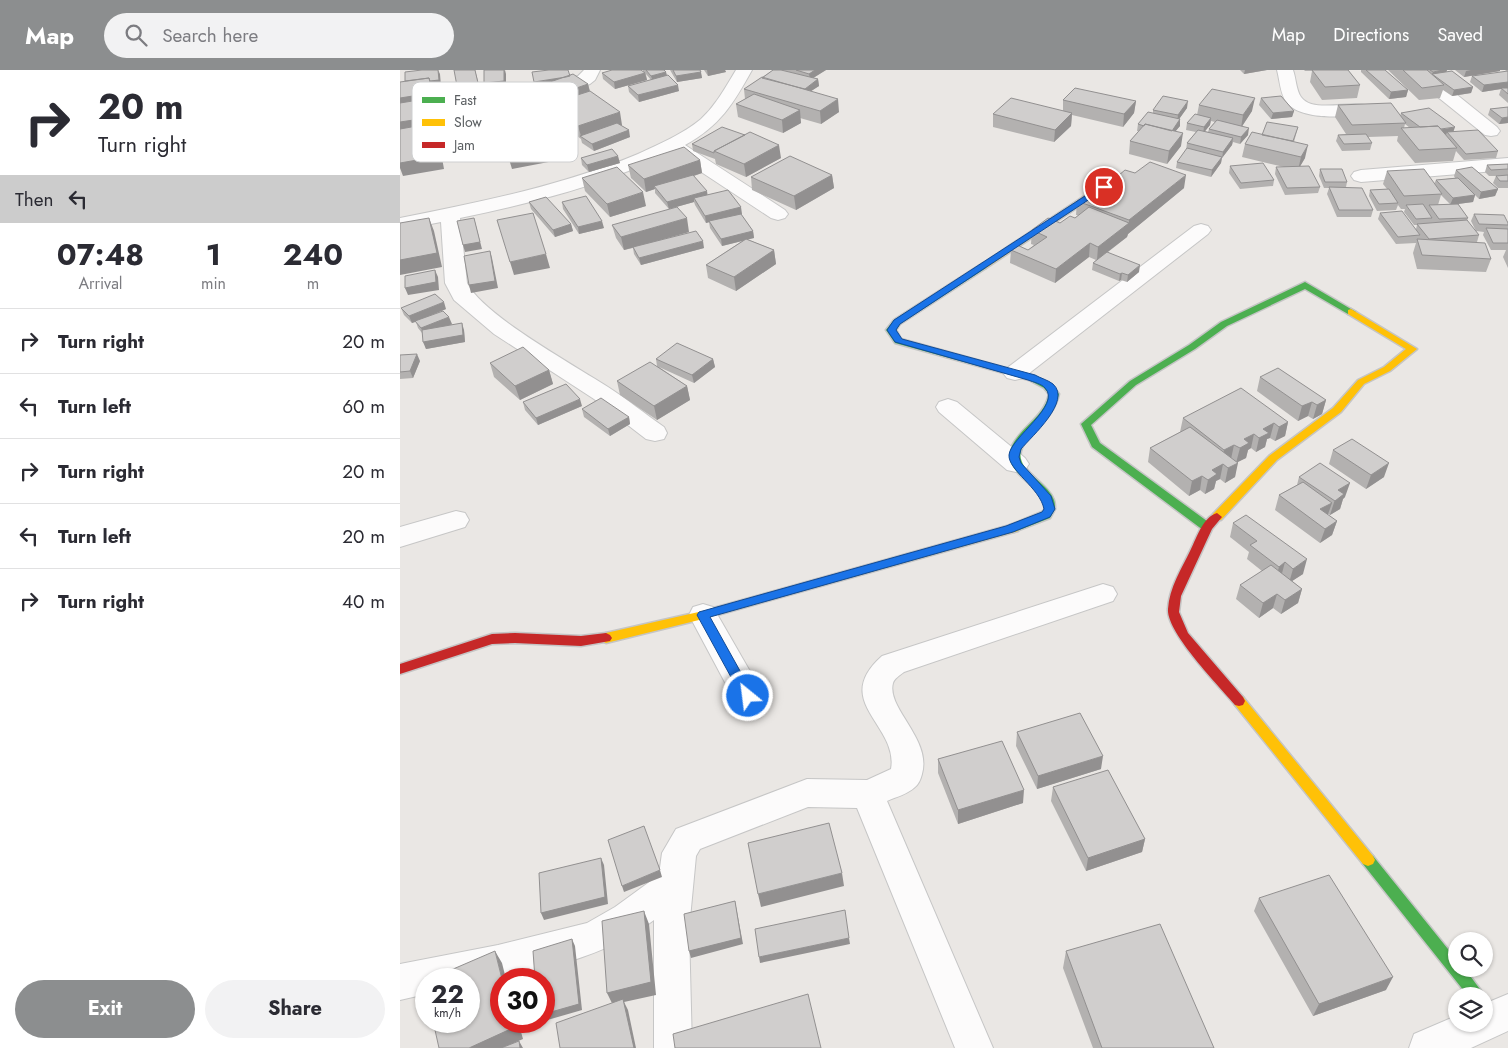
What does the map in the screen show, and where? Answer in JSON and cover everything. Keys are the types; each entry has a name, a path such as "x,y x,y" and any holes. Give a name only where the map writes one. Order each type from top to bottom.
{"street":[{"path":"578,82 590,76 592,70"},
{"path":"400,224 560,190 624,166 672,145 712,118 728,99 744,70"},
{"path":"1285,70 1293,99 1300,104 1309,108 1324,110 1359,109"},
{"path":"1440,90 1499,130 1508,151"},
{"path":"672,145 778,214"},
{"path":"1361,176 1508,164"},
{"path":"1016,464 1014,457 1016,448 1047,414 1053,402 1053,394 1049,386 1043,381 898,340 892,334 893,326 1104,187"},
{"path":"450,214 456,283 462,295 502,329 602,394 655,434"},
{"path":"1015,373 1202,230"},
{"path":"1207,527 1096,445 1086,424 1133,383 1192,347 1224,324 1306,285 1412,349 1387,369 1361,382 1337,410 1273,458 1207,527 1175,596 1173,612 1183,635 1288,759 1468,987"},
{"path":"400,669 492,639 515,638 581,642 610,638 703,615 1034,521 1046,515 1050,509 1048,498 1036,483 948,407"},
{"path":"400,537 456,520"},
{"path":"673,1048 671,929 679,853 688,839 807,793 868,794 905,777 908,758 877,694 878,678 884,670 894,664 1103,594"},
{"path":"703,615 748,696"},
{"path":"868,794 974,1048"},
{"path":"400,982 498,962 589,939 608,931 628,919 675,884"},
{"path":"1428,1048 1455,1032"}],"building":[{"path":"438,70 439,80 430,81 429,78 405,81 405,72"},
{"path":"454,70 475,70 478,82 456,82"},
{"path":"484,70 504,70 504,81 484,82"},
{"path":"568,70 570,76 534,82 532,72"},
{"path":"612,70 641,70 645,73 614,82 602,73"},
{"path":"646,70 664,70 666,72 651,76"},
{"path":"673,70 700,70 701,72 676,76"},
{"path":"773,70 781,70 818,79 805,89 762,78"},
{"path":"796,70 815,70 809,74"},
{"path":"1312,70 1348,70 1360,85 1325,87"},
{"path":"1366,70 1385,70 1408,90 1391,92"},
{"path":"1403,70 1427,70 1444,85 1422,88"},
{"path":"1452,71 1473,87 1454,90 1432,74"},
{"path":"1508,71 1508,82 1484,85 1472,76"},
{"path":"573,74 588,84 578,87 578,82 550,82"},
{"path":"668,75 678,85 638,95 628,86"},
{"path":"762,77 838,99 820,111 744,89"},
{"path":"429,78 430,82 412,82 412,96 400,98 400,82"},
{"path":"1075,88 1136,101 1124,114 1063,100"},
{"path":"1501,88 1508,88 1508,94"},
{"path":"1212,89 1255,98 1243,115 1199,105"},
{"path":"590,91 620,112 578,126 578,95"},
{"path":"754,94 800,110 782,120 736,104"},
{"path":"1163,96 1188,101 1178,115 1153,110"},
{"path":"1281,96 1294,111 1273,113 1261,98"},
{"path":"1011,98 1072,113 1055,130 993,114"},
{"path":"412,101 412,120 400,122 400,103"},
{"path":"1391,103 1406,123 1352,125 1338,105"},
{"path":"1508,107 1508,117 1502,118 1490,109"},
{"path":"1429,108 1455,127 1441,129 1438,126 1420,127 1401,113"},
{"path":"1148,112 1180,119 1172,131 1138,124"},
{"path":"1195,114 1211,118 1204,127 1187,123"},
{"path":"1217,120 1249,128 1241,137 1209,129"},
{"path":"1267,122 1298,127 1293,141 1262,135"},
{"path":"617,123 629,130 592,144 580,136"},
{"path":"1145,124 1183,133 1169,151 1130,141"},
{"path":"1438,126 1457,148 1419,150 1401,128"},
{"path":"412,127 412,161 400,163 400,129"},
{"path":"722,127 745,135 714,151 714,153 692,144"},
{"path":"1198,130 1233,138 1223,152 1187,143"},
{"path":"1478,130 1498,151 1466,154 1447,132"},
{"path":"750,132 779,145 744,164 714,151"},
{"path":"1252,132 1308,145 1301,157 1245,144"},
{"path":"1366,134 1372,143 1344,144 1338,135"},
{"path":"684,147 700,160 644,179 628,165"},
{"path":"1187,148 1222,157 1212,170 1177,162"},
{"path":"612,149 618,156 587,165 581,158"},
{"path":"790,156 832,175 794,196 751,177"},
{"path":"1150,162 1186,175 1129,220 1077,201 1086,195 1093,197 1125,170 1135,173"},
{"path":"1263,163 1274,180 1241,183 1230,166"},
{"path":"1508,164 1508,169 1491,170 1487,165"},
{"path":"1309,166 1320,187 1287,188 1276,167"},
{"path":"617,167 643,192 607,204 582,178"},
{"path":"1472,167 1498,189 1481,192 1456,170"},
{"path":"1320,169 1342,169 1347,182 1325,182"},
{"path":"1424,169 1442,194 1404,196 1387,171"},
{"path":"693,175 707,191 667,202 654,186"},
{"path":"1508,175 1508,181 1500,181 1496,176"},
{"path":"1458,178 1475,195 1453,198 1436,180"},
{"path":"1329,187 1362,188 1373,210 1339,210"},
{"path":"1389,189 1398,203 1379,204 1370,190"},
{"path":"728,190 741,207 705,216 694,198"},
{"path":"586,196 602,221 578,227 562,202"},
{"path":"546,197 571,224 553,230 529,202"},
{"path":"1423,204 1432,218 1416,219 1406,205"},
{"path":"1458,204 1468,218 1439,219 1429,205"},
{"path":"677,207 687,218 621,237 612,225"},
{"path":"1089,207 1129,223 1098,247 1090,243 1056,269 1011,250 1017,245 1028,250 1047,237 1032,230 1048,218 1060,223 1070,216 1075,218"},
{"path":"1402,211 1420,235 1398,237 1380,213"},
{"path":"533,213 546,254 510,262 497,220"},
{"path":"741,214 753,231 721,239 709,221"},
{"path":"1474,214 1504,215 1508,225 1479,224"},
{"path":"429,218 437,253 400,260 400,223"},
{"path":"474,218 480,242 463,245 457,221"},
{"path":"1467,220 1479,235 1429,239 1417,224"},
{"path":"1486,228 1508,229 1508,243 1493,243"},
{"path":"696,231 703,241 639,258 633,247"},
{"path":"746,239 774,250 734,277 706,265"},
{"path":"1417,239 1485,243 1491,259 1422,255"},
{"path":"490,251 495,281 469,285 464,256"},
{"path":"1107,252 1140,265 1128,275 1120,274 1093,263"},
{"path":"435,270 436,282 405,288 405,276"},
{"path":"435,294 444,302 409,316 401,308"},
{"path":"443,311 449,317 421,328 415,321"},
{"path":"462,323 463,335 423,342 422,330"},
{"path":"677,343 713,359 692,375 656,359"},
{"path":"523,347 549,370 515,386 490,363"},
{"path":"417,354 410,371 400,372 400,355"},
{"path":"650,362 687,386 654,406 617,381"},
{"path":"1278,368 1326,400 1317,405 1312,402 1302,406 1260,377"},
{"path":"566,384 580,399 536,418 523,402"},
{"path":"1241,388 1288,422 1279,427 1274,423 1263,429 1269,433 1259,438 1254,434 1244,439 1249,443 1240,448 1234,445 1224,450 1183,418"},
{"path":"601,398 629,417 608,429 582,409"},
{"path":"1190,427 1238,463 1228,468 1223,464 1212,470 1217,474 1208,480 1202,476 1192,481 1150,448"},
{"path":"1352,439 1389,463 1371,475 1333,450"},
{"path":"1320,463 1350,483 1338,490 1344,494 1335,501 1299,477"},
{"path":"1303,482 1332,503 1320,509 1337,521 1325,529 1279,495"},
{"path":"1246,515 1307,559 1293,569 1285,562 1279,567 1250,545 1257,541 1233,523"},
{"path":"1271,565 1302,589 1285,600 1277,594 1263,603 1240,585"},
{"path":"1080,713 1103,756 1038,776 1017,732"},
{"path":"1002,741 1024,790 958,810 938,759"},
{"path":"1108,770 1145,839 1088,858 1053,787"},
{"path":"829,823 842,873 758,894 748,843"},
{"path":"644,826 660,870 622,886 608,840"},
{"path":"601,858 605,897 541,913 539,873"},
{"path":"1329,875 1393,977 1319,1004 1259,898"},
{"path":"735,901 741,938 689,951 684,914"},
{"path":"845,910 849,938 759,957 755,929"},
{"path":"644,911 651,982 607,993 602,921"},
{"path":"1160,924 1214,1048 1102,1048 1066,951"},
{"path":"572,939 579,1004 555,1011 555,968 534,968 533,951"},
{"path":"495,951 499,968 490,968 490,1033 502,1033 469,1048 439,1048 436,1033 480,1033 480,968 456,968"},
{"path":"808,994 821,1048 675,1048 673,1034"},
{"path":"623,999 634,1048 560,1048 556,1023"},
{"path":"519,1041 520,1048 501,1048"}],"traffic: fast":[{"path":"983,266 897,322 891,330 898,341 1032,378 1047,386 1054,394 1050,407 1023,438 1016,448 1015,456 1022,470 1048,498 1050,509 1046,515 1014,528"},
{"path":"1207,527 1096,445 1086,424 1133,383 1192,347 1224,324 1305,285 1351,312"},
{"path":"1368,860 1470,987"}],"traffic: slow":[{"path":"983,266 1104,187"},
{"path":"1217,517 1273,458 1337,410 1361,382 1387,369 1412,349 1351,312"},
{"path":"606,638 703,615 1014,528"},
{"path":"1239,701 1368,860"}],"traffic: jam":[{"path":"1217,517 1207,527 1175,596 1173,612 1183,635 1239,701"},
{"path":"400,669 492,639 515,638 581,641 606,638"}],"route":[{"path":"748,696 703,615 1010,529 1046,515 1050,509 1048,498 1036,483 1016,464 1014,457 1016,448 1051,408 1053,394 1049,386 1043,381 898,340 894,337 891,330 897,322 1104,187"}]}
